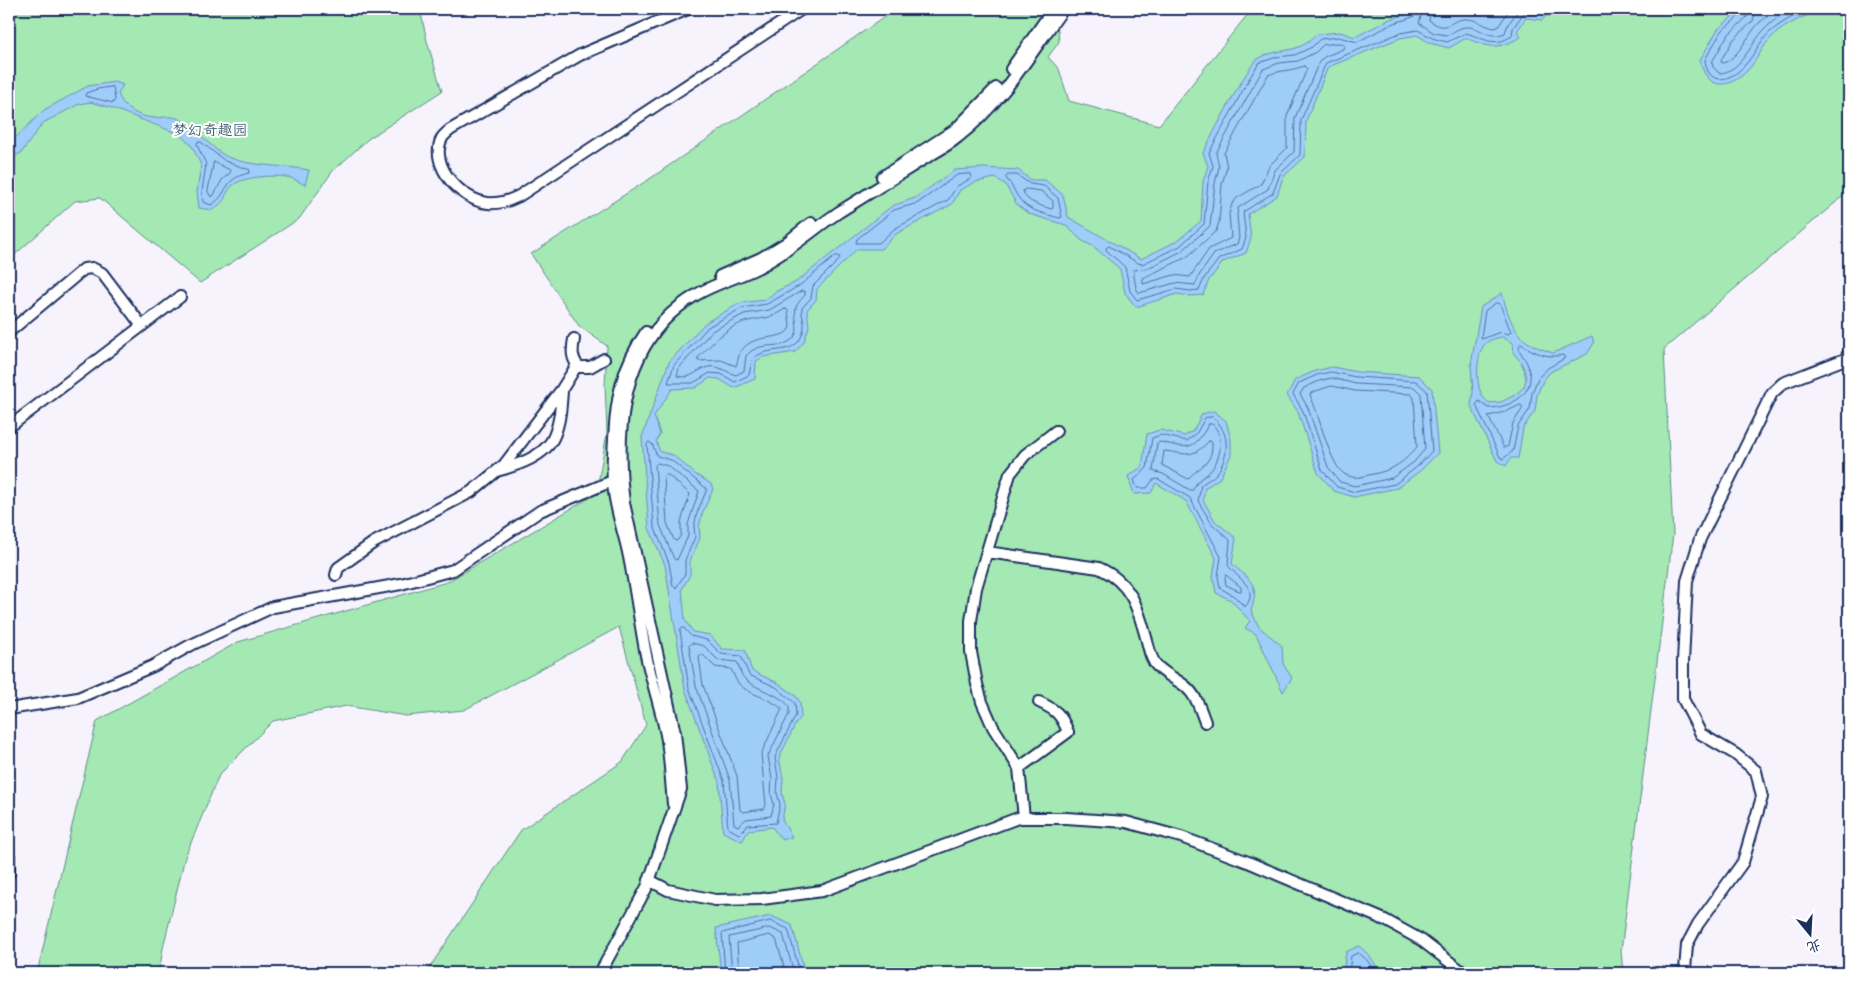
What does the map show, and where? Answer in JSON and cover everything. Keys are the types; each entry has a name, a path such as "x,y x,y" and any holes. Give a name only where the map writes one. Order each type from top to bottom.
{"street":[{"path":"688,9 580,55 450,130 442,138 440,150 445,172 451,183 474,200 487,203 501,203 519,196 802,9"},
{"path":"600,973 649,880 680,789 675,733 624,503 617,480 626,388 632,371 659,324 673,311 696,295 717,284 762,266 789,250 827,220 958,138 988,109 1026,61 1059,9"},
{"path":"9,332 84,269 92,268 102,274 142,326"},
{"path":"9,427 180,297"},
{"path":"574,339 572,351 575,362 579,367 590,367 604,359"},
{"path":"1687,973 1687,945 1698,924 1743,862 1762,797 1756,771 1734,754 1701,734 1683,699 1682,662 1687,581 1700,539 1772,393 1783,383 1845,359 1849,353"},
{"path":"336,575 338,568 374,543 471,492 499,471 562,389 577,365"},
{"path":"499,471 521,464 541,452 554,438 559,422 562,389"},
{"path":"1024,818 1019,768 994,727 982,702 972,652 971,621 976,588 1010,474 1025,455 1056,431"},
{"path":"9,709 78,698 153,666 191,645 273,606 401,584 453,570 540,511 617,480"},
{"path":"986,552 1099,568 1111,574 1124,585 1134,600 1156,665 1186,687 1198,701 1205,722"},
{"path":"1019,768 1068,732 1062,718 1054,709 1039,702"},
{"path":"649,880 668,890 716,900 762,898 822,891 1018,818 1066,818 1126,822 1181,837 1271,871 1385,920 1422,940 1464,973"},
{"path":"9,856 9,873"}],"green space":[{"name":"梦幻奇趣园","path":"9,9 420,9 427,41 442,91 368,139 332,172 299,219 200,283 100,198 75,201 9,260"},
{"path":"896,9 1044,9 1058,30 1059,42 1048,57 1059,69 1069,101 1159,125 1252,9 1849,9 1849,191 1664,349 1673,534 1621,951 1623,973 426,973 521,830 622,762 646,725 619,627 464,710 406,716 346,706 273,721 219,775 185,857 163,948 159,973 37,973 97,721 238,642 447,582 596,494 607,433 605,385 607,346 579,326 531,254 651,178"}],"water":[{"path":"1412,9 1554,9 1542,20 1526,18 1517,31 1521,37 1499,46 1488,46 1466,38 1449,48 1430,43 1417,35 1400,38 1328,67 1306,121 1305,157 1283,177 1277,196 1248,214 1251,238 1246,253 1223,262 1209,280 1203,295 1177,294 1136,307 1125,293 1120,269 1094,247 1081,240 1066,225 1029,214 1017,205 1005,184 995,178 976,182 960,190 952,204 896,234 881,249 857,249 817,289 816,300 807,310 809,326 804,342 795,352 763,357 756,361 755,379 734,388 719,379 710,378 695,388 672,389 654,416 660,434 656,441 660,452 673,455 695,474 711,484 713,489 702,514 699,527 700,538 690,561 690,575 682,589 685,620 693,632 710,635 722,649 745,650 752,671 778,683 795,695 800,702 801,717 795,725 779,758 783,778 782,793 785,804 782,820 792,837 782,840 772,827 749,830 742,841 723,832 719,782 685,689 665,565 649,528 642,437 669,362 705,323 740,303 765,300 775,292 796,282 892,206 915,198 955,170 984,168 1018,170 1031,180 1045,180 1063,195 1068,217 1141,259 1177,241 1201,221 1203,181 1208,166 1203,153 1238,87 1258,59 1266,55 1295,48 1310,41 1317,34 1340,32 1355,37 1390,19 1411,13"},
{"path":"1741,9 1823,9 1803,17 1778,32 1768,41 1754,63 1740,77 1725,84 1712,82 1703,70 1700,60 1718,29"},
{"path":"115,82 123,85 118,94 124,104 137,114 154,118 173,117 180,120 188,124 216,149 230,158 249,163 309,170 305,185 285,177 251,178 242,180 231,187 222,202 212,210 199,208 197,192 201,165 192,146 179,134 109,107 90,102 79,104 43,123 21,153 9,159 9,144 44,110 88,86"},
{"path":"1502,293 1515,329 1520,335 1533,345 1553,353 1592,336 1594,343 1587,354 1550,372 1543,381 1537,395 1535,411 1523,428 1518,458 1511,458 1506,466 1497,461 1471,406 1473,392 1471,365 1481,307","holes":["1502,337 1513,343 1514,354 1524,369 1526,379 1524,387 1515,395 1501,402 1489,403 1479,388 1479,355 1484,345 1492,339"]},
{"path":"1332,367 1357,372 1419,376 1432,389 1438,453 1421,470 1397,488 1354,497 1334,491 1318,473 1298,412 1287,395 1295,380 1315,371"},
{"path":"1214,411 1226,421 1231,439 1231,455 1220,478 1205,488 1203,500 1215,521 1236,538 1232,564 1252,584 1254,602 1251,611 1259,627 1282,646 1283,664 1292,678 1283,692 1256,634 1245,628 1250,621 1231,600 1216,593 1213,576 1216,558 1186,501 1156,483 1151,493 1134,494 1128,476 1142,467 1147,434 1160,430 1185,436 1193,431 1202,414"},
{"path":"771,916 792,925 805,973 721,973 716,928"},
{"path":"1359,946 1373,961 1378,973 1343,973 1346,952"}]}
